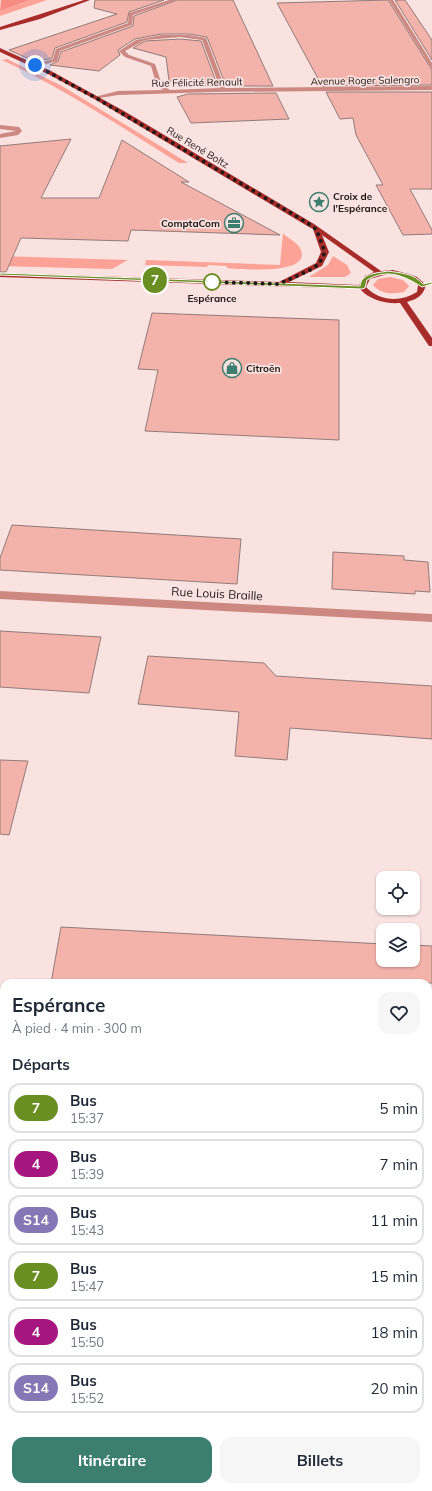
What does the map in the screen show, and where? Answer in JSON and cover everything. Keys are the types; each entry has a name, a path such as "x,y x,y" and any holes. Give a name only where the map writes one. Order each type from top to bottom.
{"main road":[{"path":"0,29 88,0"},
{"name":"Rue René Boltz","path":"0,50 35,65 96,98 291,212 379,273"},
{"path":"279,284 310,270 319,264 325,252 316,229"},
{"path":"362,288 362,283 365,279 379,273 405,275 418,281 422,285 432,284"},
{"path":"0,275 362,288 372,297 402,301 410,299 420,293 422,285"},
{"path":"402,301 432,344"}],"street":[{"path":"35,65 55,60 58,50 130,24 131,14 174,0"},
{"path":"391,0 432,67"},
{"path":"168,92 160,86 153,65 127,56 122,52 137,41 149,38 190,36 204,39 223,90"},
{"name":"Avenue Roger Salengro","path":"298,90 432,88"},
{"name":"Rue Félicité Renault","path":"96,98 118,93 223,90 298,90"},
{"path":"0,127 16,128 19,131 16,134 0,136"},
{"name":"Rue Louis Braille","path":"0,595 432,618"}],"shaded area":[{"path":"1,0 30,0 0,11"},
{"path":"30,0 47,0 0,16 0,11"},
{"path":"7,59 62,86 188,163 179,163 48,83 2,60"},
{"path":"283,233 298,245 301,250 301,258 295,264 285,267 258,270 208,265 207,267 145,265 146,260 280,265"},
{"path":"0,256 128,260 112,269 0,266"},
{"path":"333,256 347,265 351,273 345,277 309,277 328,265"},
{"path":"390,277 403,280 409,286 404,292 391,293 380,291 373,285 378,279"}],"building":[{"path":"95,0 164,0 129,12 127,22 55,48 52,58 36,62 9,50 117,14 94,8"},
{"path":"177,0 233,0 273,86 226,86 207,37 189,34 161,34 135,39 118,50 120,55 99,71 50,65 58,61 61,52 133,26 134,16"},
{"path":"388,0 432,70 432,85 322,86 277,3"},
{"path":"395,0 405,0 432,40 432,60"},
{"path":"180,39 201,41 218,87 169,81 166,57 133,48 145,41"},
{"path":"326,92 432,92 432,189 410,189 432,230 432,234 403,235 376,185 383,185 356,135 353,118 340,119"},
{"path":"276,93 289,119 191,123 177,97 188,94"},
{"path":"71,139 41,198 99,198 122,140 189,182 181,182 280,235 131,230 128,241 21,238 6,272 0,272 0,146"},
{"path":"152,313 339,320 339,440 145,431 158,370 138,369"},
{"path":"12,525 241,539 237,584 0,570 0,558"},
{"path":"333,552 404,556 404,560 428,562 430,592 415,591 415,594 332,589"},
{"path":"0,631 101,637 89,693 0,687"},
{"path":"148,656 264,663 276,676 432,686 432,739 290,728 287,760 235,756 239,712 138,704"},
{"path":"0,760 28,761 9,835 0,834"},
{"path":"61,927 376,944 376,967 420,967 420,945 432,946 432,979 52,979"}],"bus line":[{"name":"7","path":"0,275 349,286 362,288 362,283 365,279 379,273 388,272 413,278 422,285 432,284"}],"place":[{"name":"Croix de l'Espérance","path":"319,202"},
{"name":"ComptaCom","path":"234,223"},
{"name":"Espérance","path":"212,282"},
{"name":"Citroën","path":"232,368"}],"route":[{"path":"35,65 96,98 291,212 316,229 325,252 319,264 297,277 279,284 212,282"}]}
